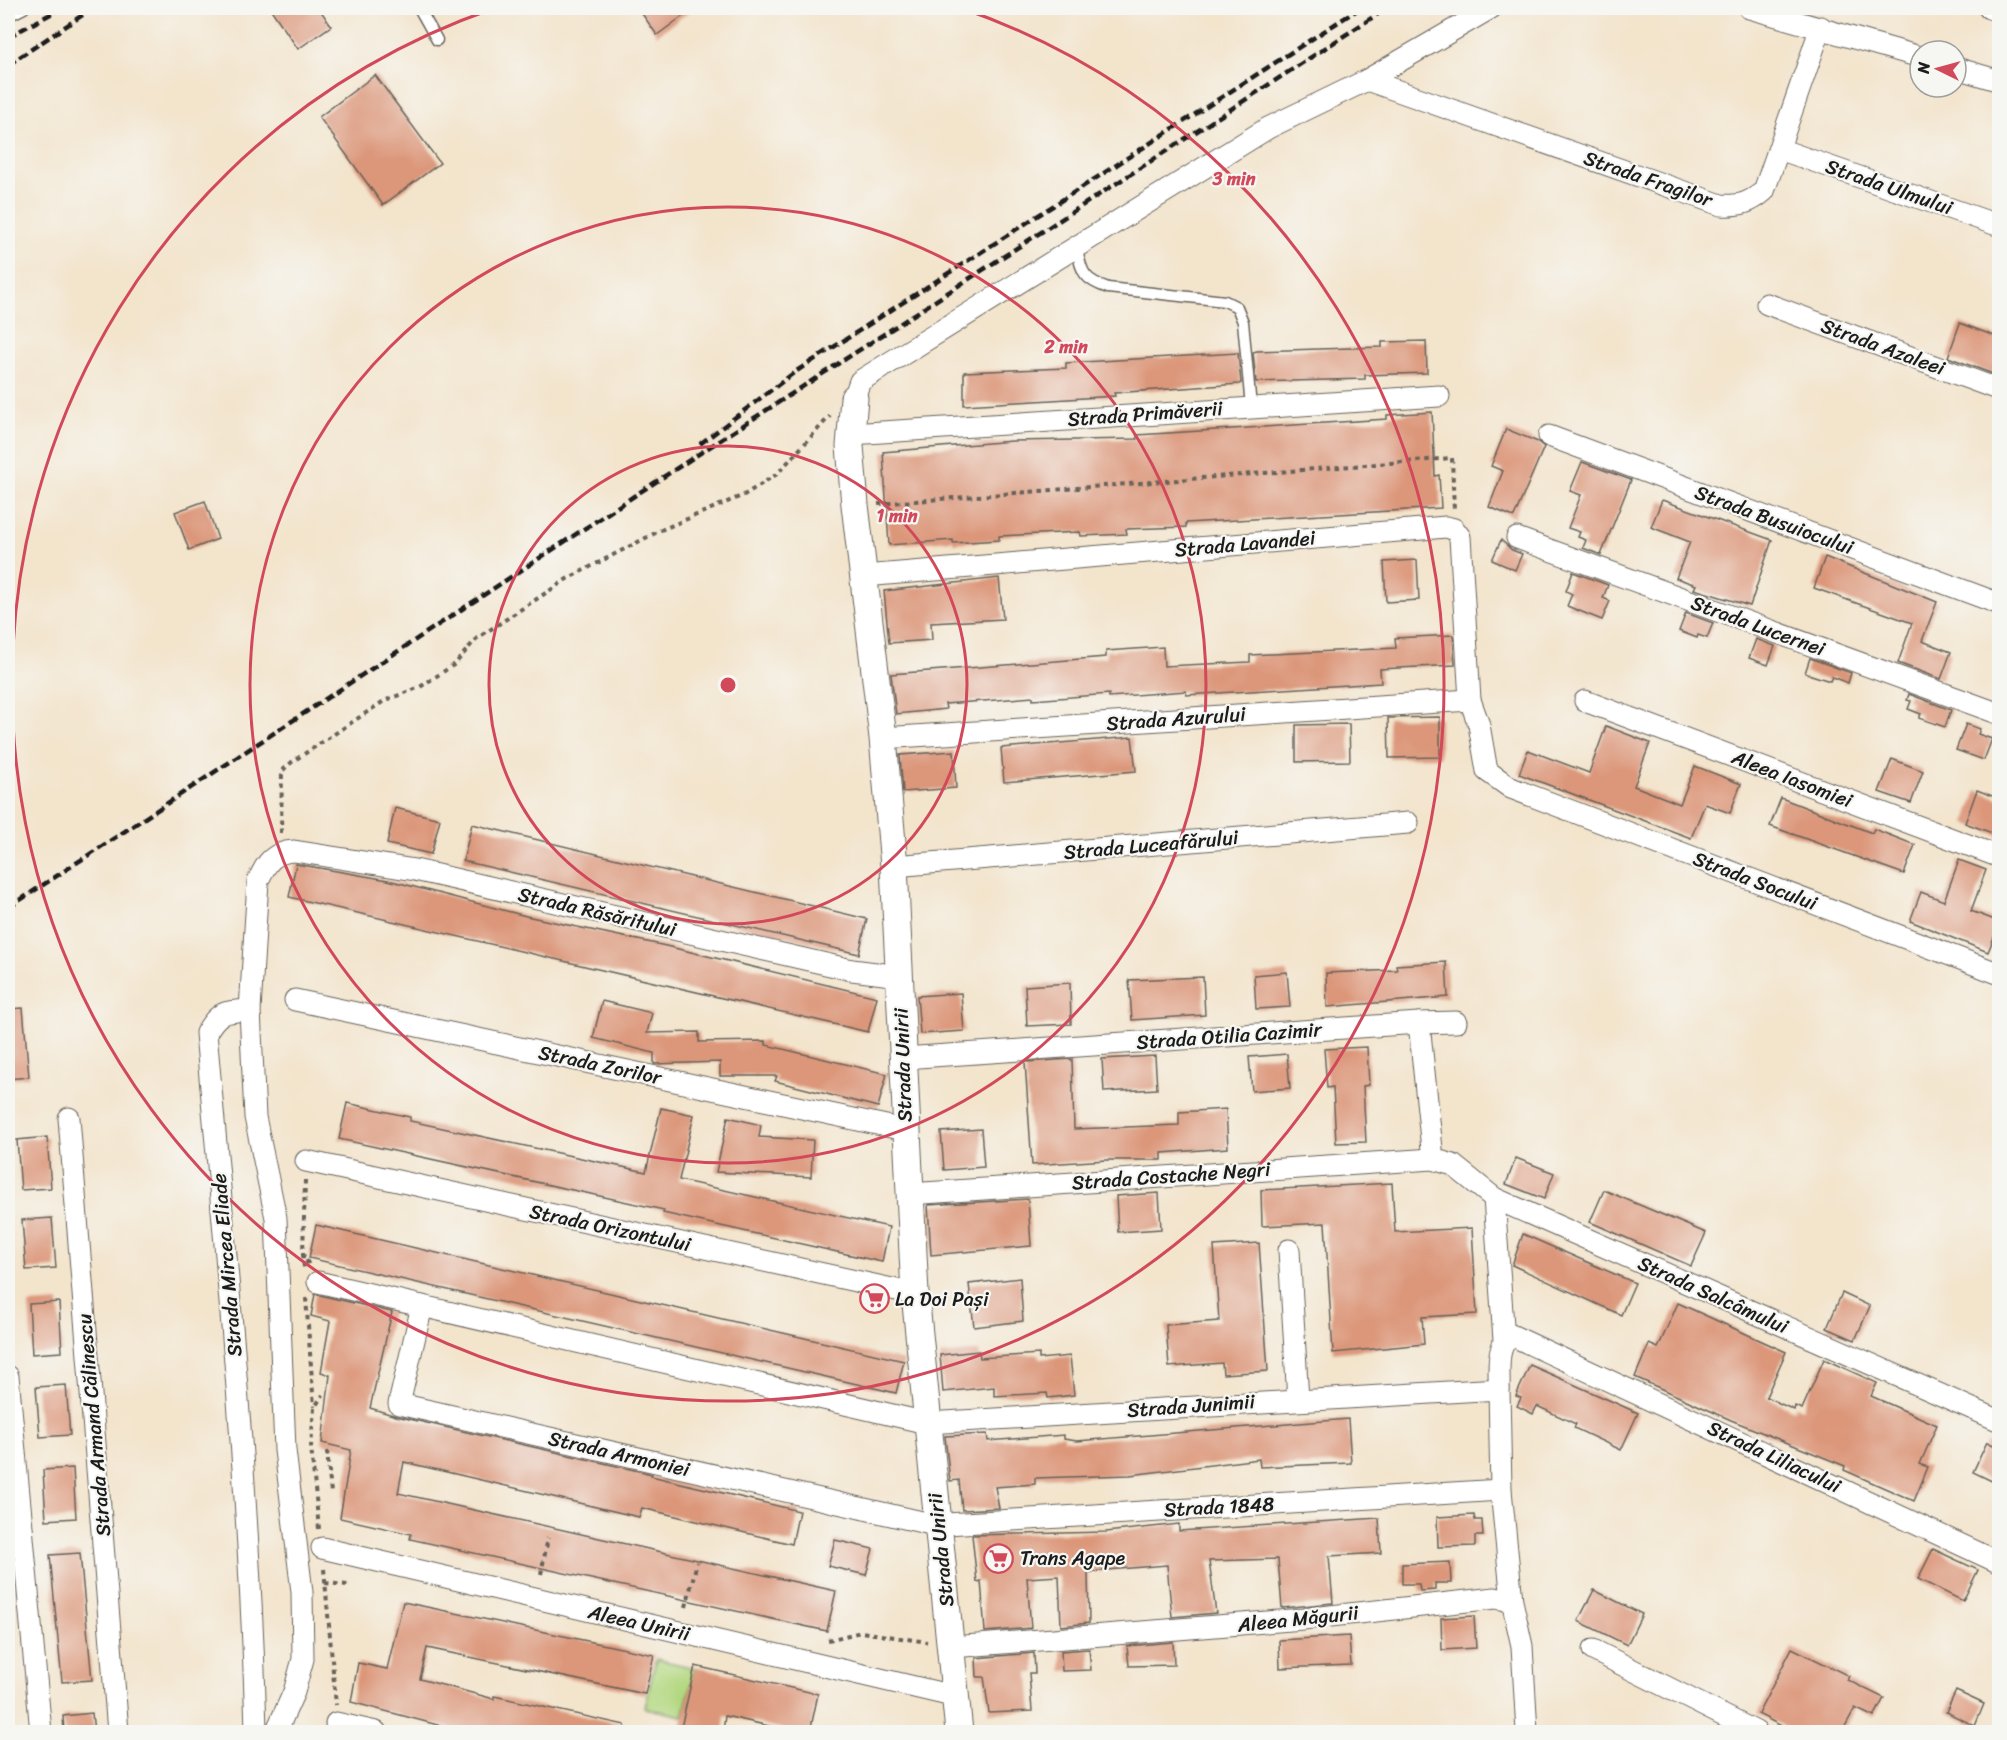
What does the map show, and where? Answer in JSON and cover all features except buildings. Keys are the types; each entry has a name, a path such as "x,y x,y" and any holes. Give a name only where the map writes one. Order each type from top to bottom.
{"street":[{"path":"854,398 860,381 1268,128 1367,80 1491,8"},
{"path":"1749,8 1908,53"},
{"path":"1989,8 2000,11"},
{"name":"Strada Fragilor","path":"1367,80 1721,205 1738,206 1753,201 1764,191 1821,27"},
{"path":"1968,72 2000,81"},
{"name":"Strada Ulmului","path":"1779,149 2000,226"},
{"name":"Strada Azaleei","path":"1767,304 2000,390"},
{"name":"Strada Primăverii","path":"851,434 1439,396"},
{"name":"Strada Unirii","path":"854,398 851,434 855,505 883,738 894,866 905,1130 915,1294 938,1521 944,1645 957,1697 959,1732"},
{"name":"Strada Busuiocului","path":"1549,436 2000,604"},
{"name":"Strada Lavandei","path":"864,576 1446,527 1454,529"},
{"path":"1454,529 1460,537 1470,700"},
{"name":"Strada Lucernei","path":"1517,538 2000,714"},
{"name":"Strada Azurului","path":"883,738 1470,700"},
{"name":"Strada Socului","path":"1470,700 1479,725 1487,771 1511,788 2000,974"},
{"name":"Aleea Iasomiei","path":"1585,701 2000,858"},
{"name":"Strada Luceafǎrului","path":"894,866 1408,823"},
{"path":"276,1732 294,1692 303,1659 302,1592 285,1450 276,1218 255,1117 250,1010 258,881 267,862 287,852"},
{"name":"Strada Răsăritului","path":"287,852 415,870 852,970 900,976"},
{"name":"Strada Zorilor","path":"295,1000 905,1130"},
{"name":"Strada Mircea Eliade","path":"250,1010 223,1012 214,1020 206,1034 241,1423 252,1597 256,1732"},
{"name":"Strada Otilia Cazimir","path":"903,1058 1456,1022"},
{"path":"1419,1023 1433,1159"},
{"name":"Strada Armand Călinescu","path":"69,1118 118,1732"},
{"name":"Strada Costache Negri","path":"909,1194 1433,1159"},
{"name":"Strada Salcâmului","path":"1433,1159 1454,1165 1494,1198 2000,1421"},
{"name":"Strada Orizontului","path":"306,1161 915,1294"},
{"path":"1494,1198 1504,1340 1501,1349 1499,1389 1501,1490 1512,1601 1522,1646 1527,1732"},
{"path":"1289,1250 1298,1400"},
{"path":"309,1283 422,1306 927,1423"},
{"name":"Strada Armoniei","path":"422,1306 399,1404 930,1524 938,1521"},
{"name":"Strada Liliacului","path":"1504,1340 1511,1335 2000,1563"},
{"path":"8,1376 41,1732"},
{"name":"Strada Junimii","path":"927,1423 1499,1389"},
{"name":"Strada 1848","path":"938,1521 947,1524 1501,1490"},
{"name":"Aleea Unirii","path":"322,1548 957,1697"},
{"name":"Aleea Măgurii","path":"944,1645 1293,1620 1495,1598 1512,1601"},
{"path":"1593,1650 1756,1732"},
{"path":"336,1723 376,1732"}],"lane":[{"path":"8,16 24,8"},
{"path":"419,8 437,40"},
{"path":"1076,246 1081,269 1090,281 1108,288 1225,301 1238,307 1243,322 1251,407"}],"path":[{"path":"287,852 282,771 292,762 384,701 420,687 455,664 476,639 567,579 661,530 744,495 777,474 832,414"},
{"path":"855,505 1452,458 1454,529"},
{"path":"306,1161 303,1254 309,1283 314,1408 311,1447 322,1548 336,1723"},
{"path":"303,1254 309,1283"},
{"path":"314,1408 323,1395"},
{"path":"327,1451 332,1493"},
{"path":"541,1574 548,1538"},
{"path":"686,1607 697,1562"},
{"path":"325,1583 348,1585"},
{"path":"828,1640 861,1632 944,1645"}],"green space":[{"path":"656,1659 695,1668 683,1716 645,1708"}],"railway":[{"path":"8,37 62,8"},
{"path":"8,65 93,8"},
{"path":"700,444 795,372 1360,8"},
{"path":"8,908 634,496 1387,8"}],"place":[{"name":"La Doi Pași","path":"874,1299"},
{"name":"Trans Agape","path":"999,1558"}]}
